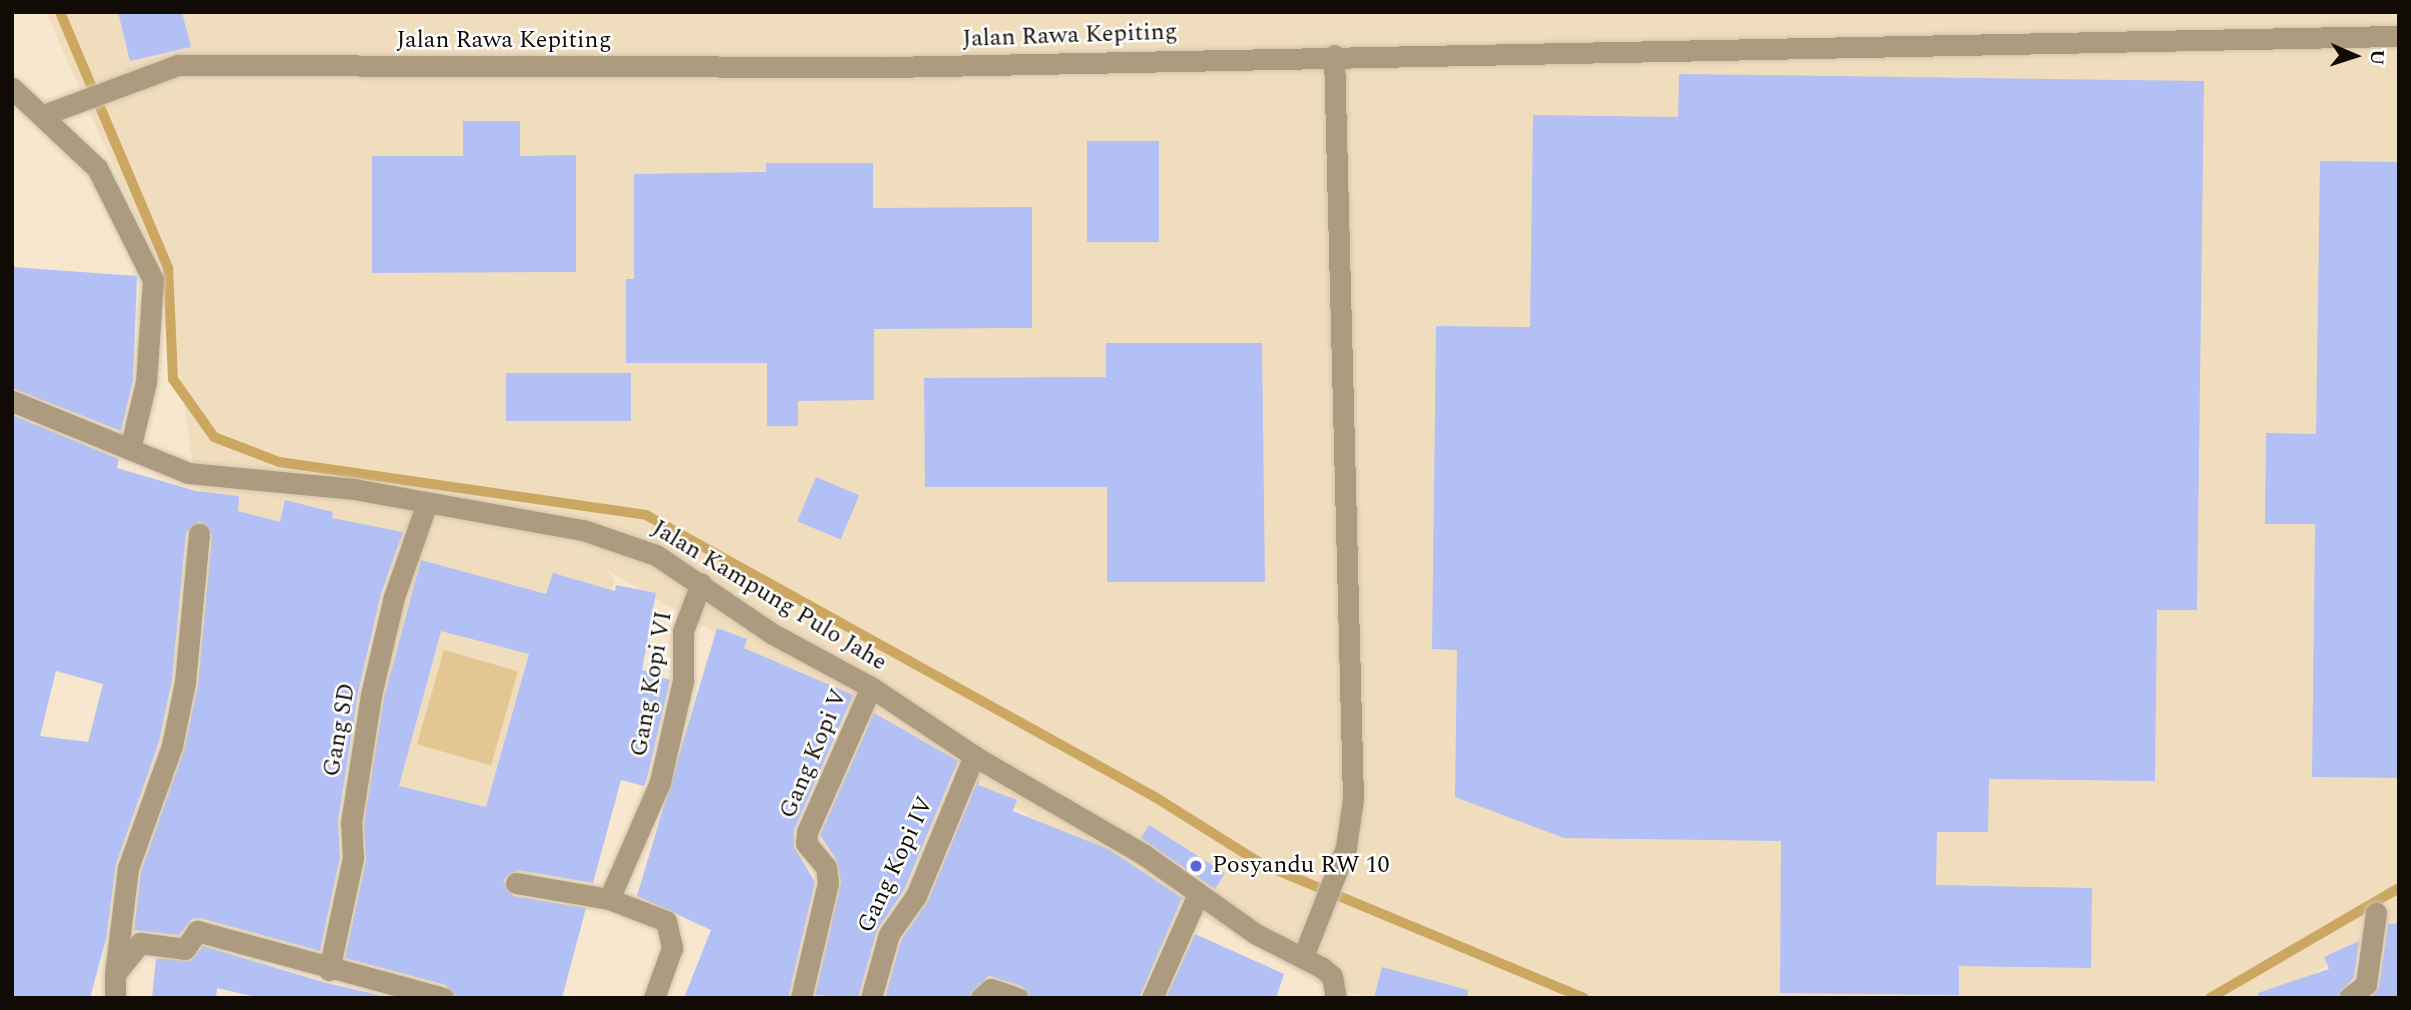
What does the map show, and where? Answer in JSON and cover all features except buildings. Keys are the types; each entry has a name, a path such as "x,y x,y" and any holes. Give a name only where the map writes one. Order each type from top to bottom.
{"street":[{"name":"Jalan Rawa Kepiting","path":"46,114 89,101 178,65 889,67 1334,55 2399,36"},
{"path":"1303,957 1346,847 1353,799 1334,55"},
{"path":"16,97 46,114 97,168 153,280 146,383 130,449"},
{"name":"Jalan Kampung Pulo Jahe","path":"12,401 188,473 354,489 616,538 701,583 771,633 871,687 974,756 1121,841 1256,934 1303,957 1332,976 1336,998"},
{"name":"Gang SD","path":"329,970 352,858 351,823 372,695 394,597 426,503"},
{"path":"115,998 115,974 128,868 172,746 185,682 199,534"},
{"name":"Gang Kopi VI","path":"609,899 660,782 683,681 683,631 701,583"},
{"name":"Gang Kopi V","path":"802,998 828,883 826,867 806,843 807,832 871,687"},
{"name":"Gang Kopi IV","path":"871,998 889,934 916,896 974,756"},
{"path":"516,883 609,899 666,921 672,948 654,998"},
{"path":"1152,998 1198,894"},
{"path":"2349,998 2366,984 2376,913"},
{"path":"115,974 139,943 185,950 197,931 280,949 329,970 443,998"},
{"path":"981,998 992,989 1017,998"}],"shaded area":[{"path":"46,12 2399,12 2399,935 2380,935 2271,998 1368,998 1317,983 605,569 615,581 530,880 352,835 378,688 417,547 228,526 196,484 166,285"},
{"path":"444,650 518,671 491,765 417,744"}],"waterway":[{"path":"60,12 168,268 173,379 214,437 279,462 646,515 1155,797 1262,864 1584,998"},
{"path":"2210,998 2399,888"}],"place":[{"name":"Posyandu RW 10","path":"1196,866"}]}
